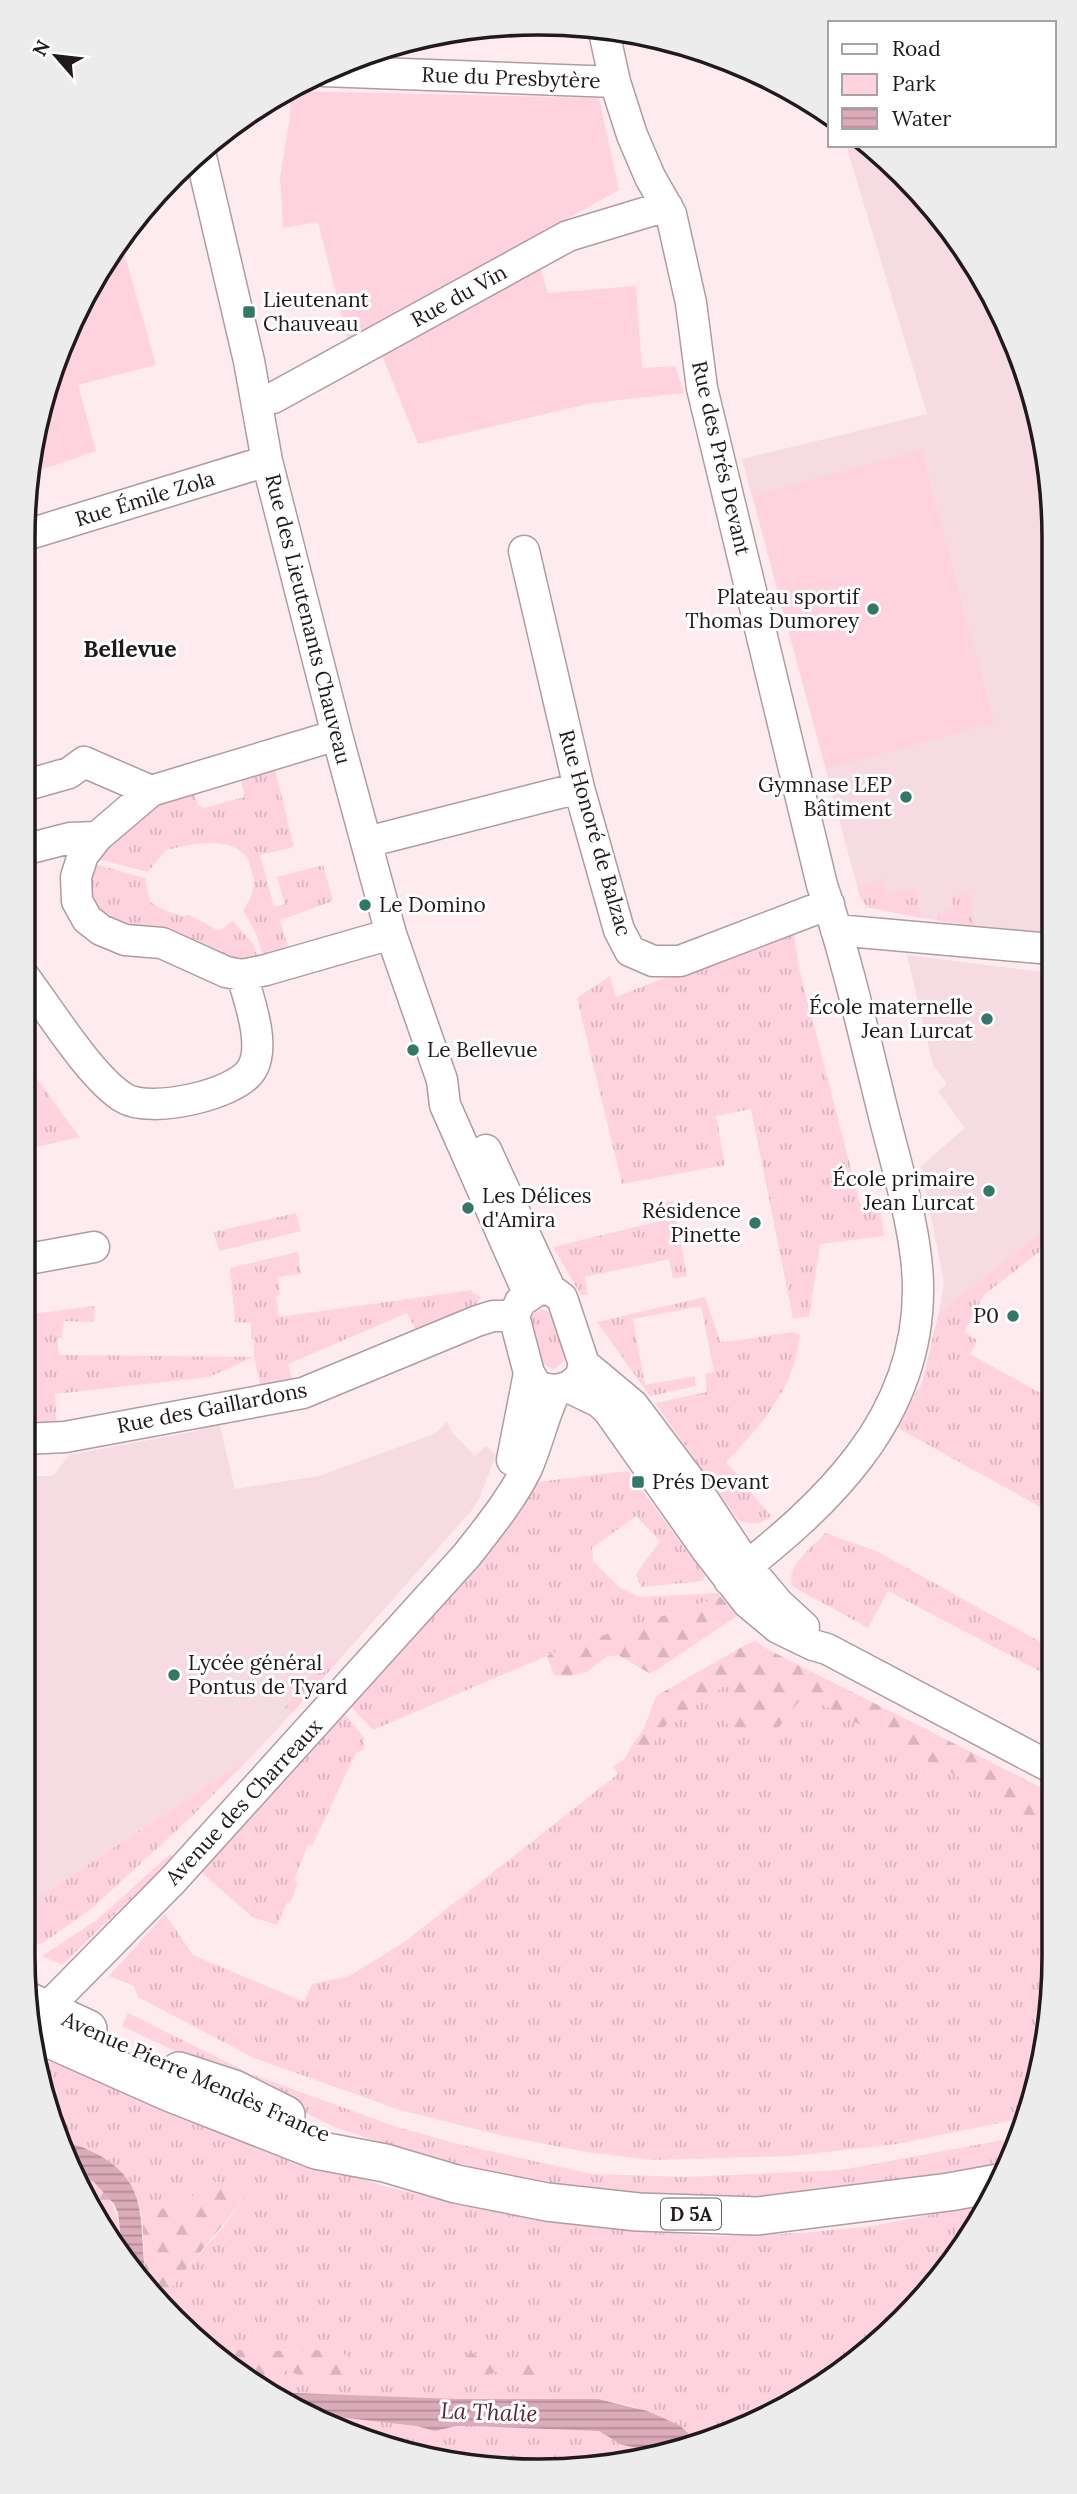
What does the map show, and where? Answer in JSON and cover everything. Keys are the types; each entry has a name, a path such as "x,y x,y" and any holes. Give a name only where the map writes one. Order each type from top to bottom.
{"main road":[{"name":"Avenue Pierre Mendès France","path":"39,2017 234,2089 385,2163 456,2184 534,2199 638,2213 757,2216 986,2185"}],"street":[{"name":"Rue des Prés Devant","path":"606,39 615,82 632,135 650,177 667,206 691,303 702,388 820,874 903,1192 919,1287 917,1317 903,1377 882,1421 863,1452 839,1485 813,1512 738,1573"},
{"name":"Rue du Presbytère","path":"349,72 615,82"},
{"name":"Rue des Lieutenants Chauveau","path":"203,164 257,401 267,461 391,934 442,1080 445,1105 531,1300"},
{"name":"Rue du Vin","path":"257,401 274,398 568,236 667,206"},
{"name":"Rue Émile Zola","path":"35,532 267,461"},
{"name":"Rue Honoré de Balzac","path":"524,551 579,788 619,930 630,951 653,961 680,961 833,917"},
{"path":"337,735 151,791 97,837 83,855 76,877 77,901 88,919 101,930 125,940 162,943 226,972 242,975 266,971 391,934"},
{"path":"35,783 69,773 85,762 151,791"},
{"path":"367,842 579,788"},
{"path":"35,847 70,838 97,837"},
{"path":"833,917 1042,948"},
{"path":"35,991 97,1074 125,1099 155,1105 221,1091 240,1082 252,1069 258,1051 256,1031 242,975"},
{"path":"35,1258 94,1247"},
{"path":"569,1380 541,1388 529,1373 531,1300 562,1298 569,1380 608,1410 738,1573 764,1618 795,1637 827,1649 1042,1763"},
{"name":"Rue des Gaillardons","path":"35,1438 65,1437 303,1393 531,1300"},
{"name":"Avenue des Charreaux","path":"500,1511 529,1373"},
{"name":"Avenue des Charreaux","path":"38,2014 173,1880 467,1555 500,1511 527,1468 544,1415 569,1380"}],"shaded area":[{"path":"847,147 855,147 895,182 938,232 957,259 975,287 1004,346 1025,408 1038,473 1041,506 1042,936 921,918 867,907 860,897 742,459 927,414"},
{"path":"907,955 1042,972 1042,1232 939,1312 944,1282 921,1166 965,1128 938,1091 947,1084 933,1065"},
{"name":"Lycée général Pontus de Tyard","path":"218,1418 235,1489 319,1476 434,1434 447,1422 452,1432 475,1456 486,1446 496,1455 472,1510 253,1755 35,1900 35,1476 53,1476 69,1455 197,1431"}],"green space":[{"path":"308,91 599,98 619,190 348,341 318,222 283,228 280,177 291,100"},
{"path":"124,253 156,365 78,385 96,451 40,470 52,408 73,346 102,287"},
{"path":"538,261 548,293 636,286 642,368 675,366 684,393 592,403 418,444 381,353"},
{"name":"Plateau sportif Thomas Dumorey","path":"921,450 994,723 826,769 753,496"},
{"path":"273,761 294,847 260,855 274,907 285,904 277,877 323,865 333,901 280,920 289,950 265,962 256,933 243,910 253,891 253,876 247,858 237,849 228,845 207,843 166,850 148,872 94,858 163,800 193,788 198,805 204,808 245,797 240,776"},
{"path":"91,865 145,878 150,902 166,911 182,916 189,915 219,931 233,921 253,944 260,963 234,962 216,949 169,929 130,929 99,912 92,899"},
{"path":"883,879 886,894 915,888 921,918 867,907 860,897 858,887"},
{"path":"970,892 974,926 938,921 938,913 953,909 952,896"},
{"path":"794,934 799,968 859,1200 862,1207 879,1203 884,1236 820,1244 809,1317 793,1318 751,1109 716,1116 725,1165 622,1184 577,998 610,976 616,997"},
{"path":"35,1076 77,1134 80,1137 35,1147"},
{"path":"673,1201 687,1276 673,1278 669,1259 585,1277 588,1295 581,1295 553,1247 660,1221 657,1204"},
{"path":"296,1213 301,1231 219,1251 214,1232"},
{"path":"1042,1232 1042,1250 984,1295 964,1332 977,1340 970,1354 1042,1394 1042,1508 896,1427 922,1383 939,1312"},
{"path":"298,1252 301,1274 278,1277 280,1295 276,1296 279,1317 472,1290 481,1297 476,1304 416,1330 407,1313 288,1364 294,1386 262,1392 254,1357 251,1323 235,1322 230,1268"},
{"path":"705,1297 720,1341 792,1332 800,1335 791,1372 774,1405 726,1462 771,1516 759,1523 738,1520 655,1403 707,1392 705,1374 714,1372 701,1306 633,1319 645,1385 695,1376 696,1386 650,1396 597,1322"},
{"path":"95,1306 94,1322 63,1321 62,1338 58,1338 58,1355 254,1357 209,1377 55,1394 57,1427 35,1428 35,1314"},
{"path":"542,1309 557,1316 570,1355 554,1370 542,1363 529,1322 533,1314"},
{"path":"628,1471 705,1576 703,1581 641,1587 636,1574 660,1541 636,1516 592,1548 593,1561 619,1587 639,1597 719,1593 721,1597 570,1646 373,1730 351,1707 461,1577 529,1483"},
{"path":"825,1533 876,1551 1042,1643 1042,1672 888,1591 868,1628 792,1586 791,1579 796,1564"},
{"path":"721,1597 737,1616 655,1671 649,1673 618,1655 606,1657 587,1672 569,1676 554,1675 547,1656"},
{"path":"756,1641 1042,1788 1042,1826 961,1778 804,1695 775,1732 745,1732 724,1722 734,1680 667,1724 651,1746 631,1747 644,1728 656,1696"},
{"path":"324,1660 338,1661 292,1713 285,1708"},
{"path":"735,1679 725,1723 803,1694 961,1778 1042,1826 1042,1955 1038,2021 1025,2086 1014,2120 897,2144 792,2156 651,2160 586,2152 504,2136 400,2110 254,2058 138,1997 134,1986 109,1976 165,1914 193,1955 304,2002 312,1984 349,1976 403,1943 618,1774 613,1767 625,1758 631,1747 651,1746 667,1724"},
{"path":"345,1714 364,1738 364,1749 356,1753 312,1846 308,1845 294,1880 298,1883 277,1925 252,1917 201,1872"},
{"path":"253,1755 188,1820 91,1909 40,1945 35,1943 35,1900"},
{"path":"170,1854 174,1858 62,1965 42,1956 97,1920"},
{"path":"128,2013 251,2074 394,2126 454,2143 592,2174 687,2177 841,2170 1007,2139 995,2168 941,2178 741,2201 573,2188 479,2172 337,2128 122,2026"},
{"path":"47,2063 102,2078 293,2158 391,2188 506,2214 604,2228 712,2236 801,2233 873,2226 976,2206 938,2262 917,2287 895,2312 845,2355 790,2392 731,2421 691,2435 633,2406 598,2399 459,2399 288,2393 274,2384 285,2370 332,2348 309,2351 234,2350 231,2354 170,2298 170,2289 224,2226 251,2189 211,2181 189,2199 142,2216 132,2187 123,2175 102,2156 71,2143"},
{"path":"87,2177 98,2184 106,2194 112,2204 120,2235"},
{"path":"211,2181 252,2189 171,2288 171,2299 145,2269 142,2216 189,2199"},
{"path":"332,2348 355,2360 351,2376 317,2381 285,2370 274,2384 231,2354 234,2350 309,2351"},
{"path":"469,2353 544,2362 551,2370 539,2379 496,2372 476,2377 465,2373"},
{"path":"337,2417 416,2426 435,2431 456,2426 473,2426 599,2431 636,2449 571,2458 473,2455 408,2442"}],"water":[{"path":"71,2143 99,2155 115,2166 134,2191 141,2219 145,2269 121,2236 114,2204 94,2182 87,2179"},
{"name":"La Thalie","path":"288,2393 459,2399 598,2399 647,2411 679,2425 691,2435 639,2449 620,2444 599,2431 456,2426 435,2431 416,2426 337,2417"}],"place":[{"name":"Lieutenant Chauveau","path":"249,312"},
{"name":"Plateau sportif Thomas Dumorey","path":"873,609"},
{"name":"Gymnase LEP Bâtiment","path":"906,797"},
{"name":"Le Domino","path":"365,905"},
{"name":"École maternelle Jean Lurcat","path":"987,1019"},
{"name":"Le Bellevue","path":"413,1050"},
{"name":"École primaire Jean Lurcat","path":"989,1191"},
{"name":"Les Délices d'Amira","path":"468,1208"},
{"name":"Résidence Pinette","path":"755,1223"},
{"name":"P0","path":"1013,1316"},
{"name":"Prés Devant","path":"638,1482"},
{"name":"Lycée général Pontus de Tyard","path":"174,1675"}],"district":[{"name":"Bellevue","path":"130,649"}]}
